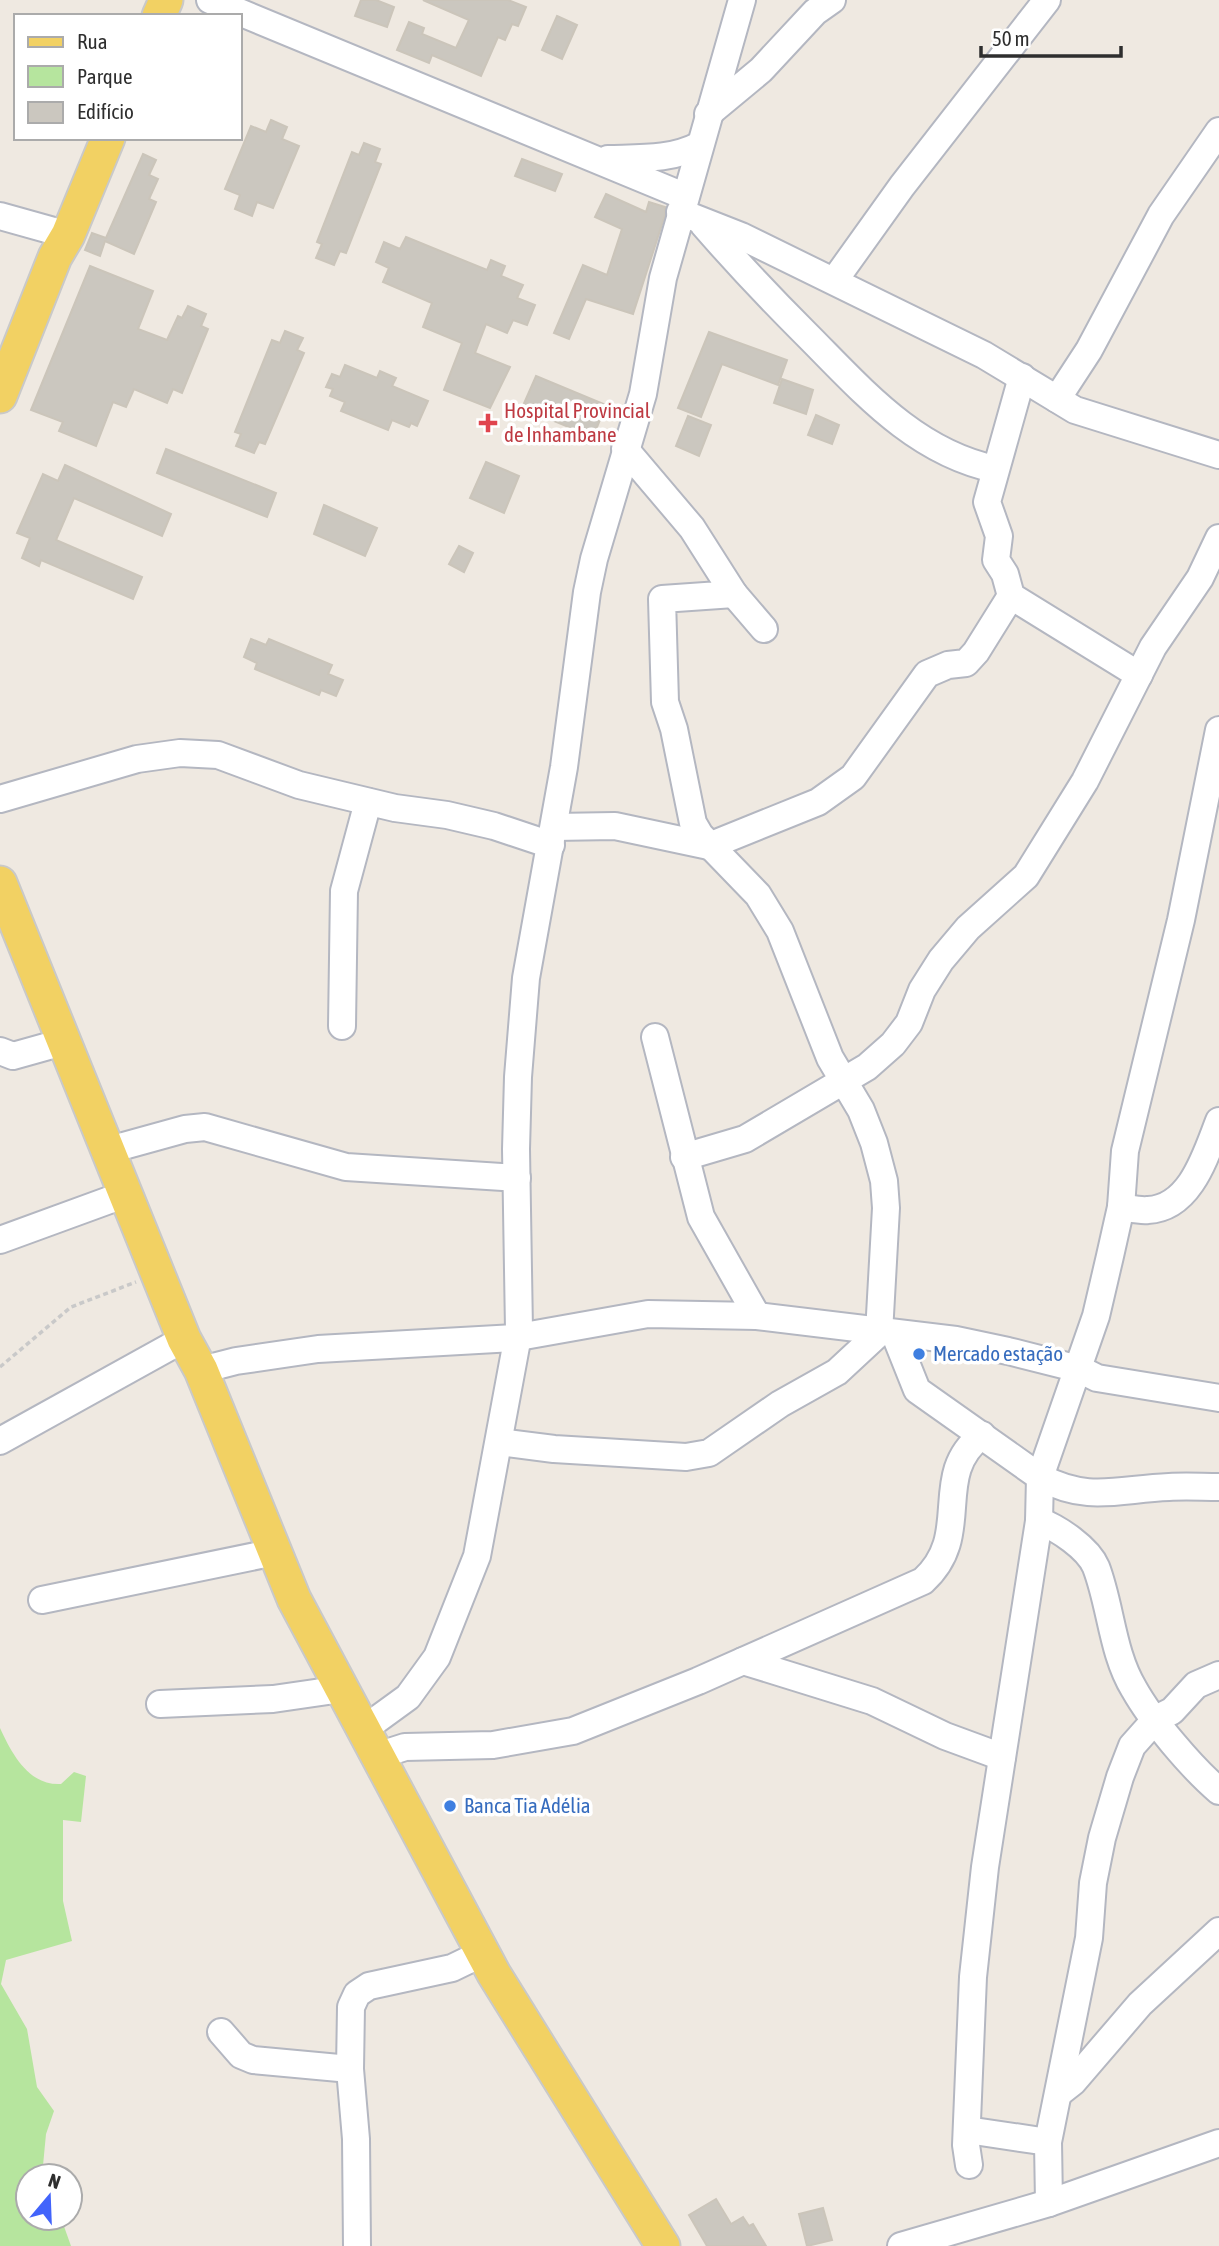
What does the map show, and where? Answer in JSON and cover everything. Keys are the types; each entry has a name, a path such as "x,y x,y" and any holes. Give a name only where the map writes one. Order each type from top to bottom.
{"main road":[{"path":"0,396 55,257 68,235 107,140"},
{"path":"0,883 184,1339 201,1370 294,1598 483,1953 663,2246"}],"street":[{"path":"210,0 596,159 688,209 834,281 1102,420 1219,455"},
{"path":"371,1742 408,1698 437,1657 477,1556 519,1336 517,1077 526,978 552,836 587,593 625,449 643,394 663,278 688,209 708,114 742,0"},
{"path":"834,281 902,186 1047,0"},
{"path":"708,114 761,70 823,4"},
{"path":"1057,399 1089,350 1161,215 1219,131"},
{"path":"596,159 662,158 683,154 700,145"},
{"path":"688,209 767,296 891,419 969,461 995,469"},
{"path":"0,216 68,235"},
{"path":"1022,377 987,502 999,536 996,560 1005,573 1011,596 1139,675"},
{"path":"625,449 692,528 734,594 764,629"},
{"path":"684,1157 746,1139 867,1068 893,1044 909,1023 922,990 941,960 968,928 1026,876 1085,782 1153,647 1200,578 1219,538"},
{"path":"734,594 668,598 660,602 665,702 674,729 693,823 709,846 758,895 780,931 841,1081 865,1121 884,1181 887,1334 917,1390 1040,1477 1062,1489 1088,1494 1170,1487 1219,1487"},
{"path":"0,799 127,761 180,753 218,755 299,785 368,802 494,826 552,836 615,826 709,846 818,802 841,787 879,743 928,674 948,665 966,663 976,652 1011,596"},
{"path":"969,2165 967,2130 973,1977 1002,1757 1039,1521 1040,1477 1096,1316 1121,1207 1125,1151 1178,934 1219,730"},
{"path":"342,1026 344,891 368,802"},
{"path":"655,1037 701,1217 757,1316"},
{"path":"4,1057 63,1042"},
{"path":"1121,1207 1149,1210 1177,1198 1192,1184 1219,1121"},
{"path":"109,1150 185,1129 205,1128 346,1167 517,1178"},
{"path":"0,1240 126,1194"},
{"path":"201,1370 236,1361 318,1349 519,1336 648,1314 757,1316 887,1334 956,1340 1079,1369 1118,1382 1219,1398"},
{"path":"500,1442 554,1449 687,1457 709,1453 779,1404 837,1372 887,1334"},
{"path":"0,1441 184,1339"},
{"path":"371,1742 405,1747 493,1745 573,1731 743,1661 923,1581 942,1558 952,1523 954,1480 960,1456 982,1435"},
{"path":"1039,1521 1059,1531 1096,1566 1106,1609 1133,1689 1189,1762 1219,1791"},
{"path":"42,1600 275,1552"},
{"path":"743,1661 872,1702 945,1736 1002,1757"},
{"path":"1049,2203 1048,2142 1089,1938 1093,1883 1102,1838 1132,1746 1156,1719 1172,1711 1196,1685 1219,1675"},
{"path":"160,1704 273,1699 342,1689"},
{"path":"1059,2092 1073,2082 1161,1982 1219,1931"},
{"path":"358,2246 356,2139 349,2069 351,2007 357,1994 369,1986 452,1968 483,1953"},
{"path":"221,2032 241,2055 253,2060 349,2069"},
{"path":"967,2130 1048,2142"},
{"path":"901,2246 1049,2203 1219,2143"}],"path":[{"path":"0,1367 71,1307 159,1273"}],"green space":[{"path":"0,1728 16,1758 40,1780 61,1784 74,1772 86,1776 81,1822 63,1820 63,1901 72,1941 6,1960 1,1984 27,2029 37,2087 54,2111 46,2134 43,2162 14,2162 14,2232 66,2232 71,2246 0,2246"}],"building":[{"path":"361,0 376,0 394,7 387,27 355,16"},
{"path":"423,0 508,0 526,7 518,26 512,24 505,40 498,37 481,76 432,55 429,63 397,50 409,22 424,28 422,34 456,48 469,20"},
{"path":"557,16 577,25 562,59 542,50"},
{"path":"271,120 287,127 282,139 299,146 273,208 257,202 252,216 235,209 240,195 225,189 251,126 266,132"},
{"path":"364,143 380,149 375,162 381,164 346,253 340,251 334,265 316,258 322,244 317,242 352,152 359,155"},
{"path":"143,154 156,160 149,175 158,179 149,199 156,202 134,254 105,241 100,256 85,250 92,233 106,238"},
{"path":"522,159 562,174 555,191 515,176"},
{"path":"606,194 646,212 649,202 665,207 665,215 633,314 586,299 569,339 554,333 583,265 607,275 622,229 595,217"},
{"path":"406,237 487,270 491,260 505,266 501,276 523,285 517,298 535,305 527,325 513,320 507,333 486,324 475,353 510,367 490,408 444,390 462,343 423,327 432,303 383,282 389,268 376,262 384,242 400,249"},
{"path":"90,266 153,291 138,329 167,340 178,316 182,318 188,306 206,314 201,326 208,329 182,393 173,389 167,403 134,389 126,407 113,402 96,446 59,431 63,422 31,410"},
{"path":"285,331 303,338 297,350 304,353 265,444 259,442 254,453 236,446 241,434 235,432 272,340 280,343"},
{"path":"709,332 787,360 778,385 722,364 701,417 678,408"},
{"path":"345,365 377,378 380,371 396,378 392,386 428,401 417,426 411,423 409,427 392,420 388,430 341,411 345,402 330,396 333,389 326,387 332,374 340,377"},
{"path":"536,376 606,405 593,437 522,408"},
{"path":"782,379 813,390 806,414 774,403"},
{"path":"816,415 839,425 832,444 808,435"},
{"path":"688,416 711,425 699,456 676,446"},
{"path":"166,449 276,493 267,517 157,473"},
{"path":"486,462 519,476 504,513 470,498"},
{"path":"65,465 171,514 162,536 74,498 56,540 142,577 133,599 41,560 39,566 22,558 30,538 17,533 43,474 58,481"},
{"path":"324,505 377,528 365,556 314,534"},
{"path":"459,546 473,553 464,572 449,564"},
{"path":"251,639 266,645 269,639 332,665 328,674 343,680 336,696 321,690 319,695 255,669 257,663 244,657"},
{"path":"716,2199 731,2224 743,2217 749,2226 753,2224 766,2246 707,2246 689,2215"},
{"path":"823,2208 832,2240 807,2246 799,2214"}],"place":[{"name":"Hospital Provincial de Inhambane","path":"488,423"},
{"name":"Mercado estação","path":"919,1354"},
{"name":"Banca Tia Adélia","path":"450,1806"}]}
